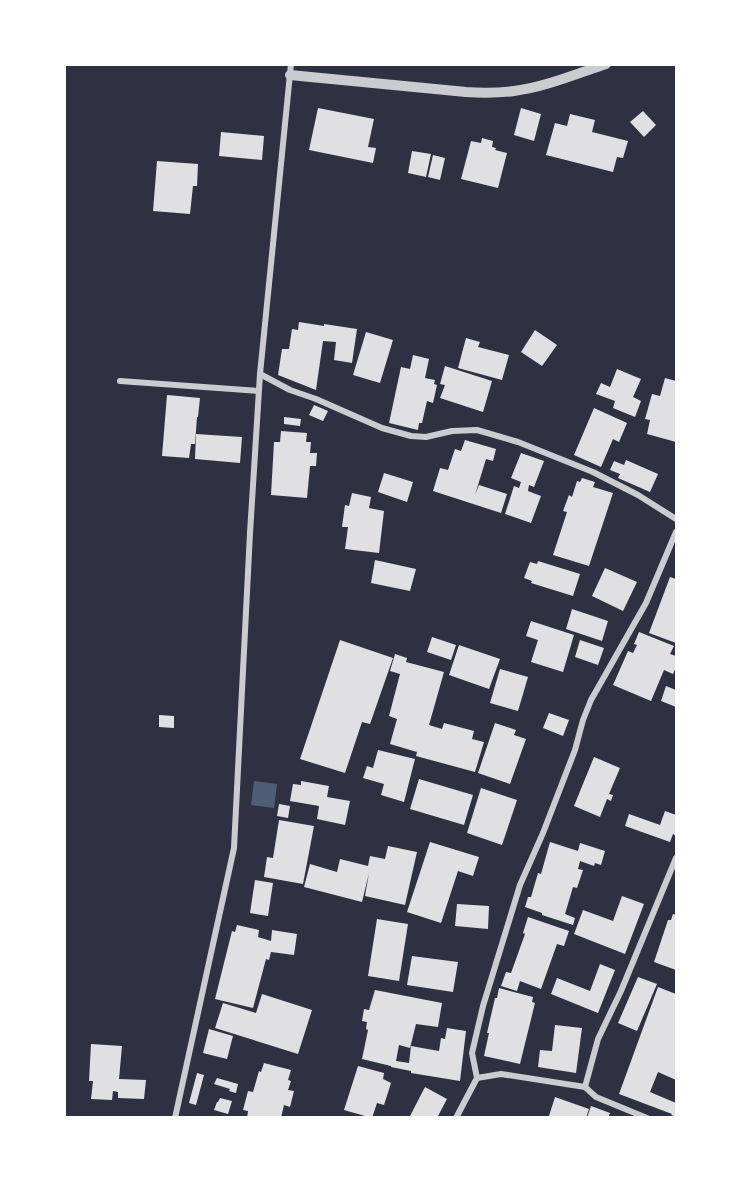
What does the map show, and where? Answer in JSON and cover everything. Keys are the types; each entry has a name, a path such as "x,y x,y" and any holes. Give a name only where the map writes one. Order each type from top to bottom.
{"street":[{"path":"175,1118 234,848 258,391 290,70 490,93 515,91 606,64"},
{"path":"260,374 290,390 382,428 411,436 426,437 452,430 477,430 518,442 593,472 638,495 676,519"},
{"path":"120,381 258,391"},
{"path":"456,1118 477,1078 472,1053 483,1006 520,885 575,750 591,700 646,603 676,532"},
{"path":"585,1087 597,1039 621,991 676,858"},
{"path":"477,1078 501,1074 585,1087 596,1097 646,1118"}],"water":[{"path":"254,781 277,784 274,808 251,805"}],"building":[{"path":"318,108 374,119 368,147 376,148 373,163 309,150"},
{"path":"521,108 541,114 534,141 514,135"},
{"path":"643,111 656,125 644,137 630,122"},
{"path":"570,114 595,120 592,132 628,141 623,158 617,157 613,172 546,155 555,123 567,126"},
{"path":"221,132 264,136 262,160 219,156"},
{"path":"482,138 493,141 492,147 496,148 495,150 507,153 498,188 461,179 471,141 481,143"},
{"path":"412,151 431,154 426,177 408,173"},
{"path":"433,155 445,158 440,180 428,177"},
{"path":"157,161 198,164 197,186 193,186 190,214 153,211"},
{"path":"299,322 357,329 352,363 334,360 336,342 323,341 316,390 278,375 282,349 289,349 292,329 298,330"},
{"path":"535,330 557,345 542,366 521,352"},
{"path":"366,332 393,340 380,383 353,375"},
{"path":"466,338 480,342 478,347 509,355 502,380 458,368"},
{"path":"413,355 429,359 425,378 435,380 434,384 437,385 433,403 427,401 418,430 389,423 401,367 410,369"},
{"path":"445,366 492,381 483,412 440,398 445,385 440,384"},
{"path":"617,369 641,379 633,397 641,401 635,417 613,408 615,401 596,394 601,383 610,387"},
{"path":"665,378 676,381 676,442 647,434 650,420 645,419 652,394 660,396"},
{"path":"167,395 200,398 195,444 191,444 189,458 162,456"},
{"path":"314,405 328,411 323,421 309,415"},
{"path":"594,408 627,423 619,442 613,439 601,467 574,455"},
{"path":"284,417 301,419 300,426 284,424"},
{"path":"281,431 307,433 306,442 311,442 310,453 317,453 316,466 310,466 307,498 271,495 274,442 280,442"},
{"path":"196,434 242,437 240,463 195,459"},
{"path":"465,440 496,449 493,461 486,459 475,495 479,485 507,494 501,513 433,491 440,468 448,470 455,449 461,451"},
{"path":"521,453 544,461 534,487 529,485 528,491 541,496 531,523 505,514 514,486 519,488 521,482 511,478"},
{"path":"626,460 658,474 650,492 618,478 620,474 610,470 614,461 624,465"},
{"path":"384,473 413,482 407,502 378,492"},
{"path":"582,478 595,482 593,487 613,493 589,566 553,555 567,512 563,511 569,495 572,497 577,481 580,482"},
{"path":"352,493 371,497 369,508 384,511 379,553 345,549 348,527 342,527 345,505 349,506"},
{"path":"375,560 416,569 410,591 371,583"},
{"path":"538,561 580,574 573,596 531,583 532,581 524,578 530,562 537,564"},
{"path":"605,568 637,582 623,611 592,596"},
{"path":"670,577 676,579 676,643 649,633"},
{"path":"572,609 608,621 602,641 566,629"},
{"path":"531,621 574,635 563,672 531,662 538,640 526,636"},
{"path":"639,632 674,646 670,654 676,656 676,667 673,674 664,670 651,701 613,685 628,651 633,653 637,645 634,644"},
{"path":"432,637 456,645 451,660 427,652"},
{"path":"340,640 393,658 370,724 362,722 345,773 300,759"},
{"path":"580,640 604,648 598,665 575,657"},
{"path":"459,645 500,659 489,689 449,675"},
{"path":"395,654 407,658 406,662 444,672 429,725 442,729 444,723 474,731 472,739 484,742 475,772 416,756 417,752 390,744 397,719 389,716 400,674 390,671"},
{"path":"500,669 528,677 518,711 490,703"},
{"path":"666,686 676,690 676,707 661,701"},
{"path":"549,713 569,720 563,736 543,728"},
{"path":"159,715 174,716 174,728 159,727"},
{"path":"495,723 516,730 514,735 526,739 510,784 478,773"},
{"path":"378,750 415,759 404,802 381,795 384,784 363,778 367,766 373,768"},
{"path":"594,757 620,768 609,794 613,795 611,801 607,799 600,817 574,806"},
{"path":"419,779 473,795 464,825 410,809"},
{"path":"301,781 329,786 327,797 350,801 345,825 317,819 319,806 290,801 293,784 301,785"},
{"path":"481,788 517,800 502,845 467,833"},
{"path":"279,804 290,806 288,818 277,816"},
{"path":"665,811 676,815 676,836 673,834 670,842 625,826 629,814 660,825"},
{"path":"279,820 314,826 303,884 264,877 267,857 273,858"},
{"path":"430,842 479,857 473,876 458,871 441,923 407,912"},
{"path":"550,842 578,851 580,843 605,851 601,865 595,863 594,866 580,861 578,869 583,870 577,888 573,887 565,914 575,918 573,925 525,907 528,897 531,897 538,873 541,874"},
{"path":"388,846 417,852 405,905 365,896 369,873 362,902 304,887 310,864 337,872 340,859 368,866 370,856 385,859"},
{"path":"255,880 273,883 268,916 250,913"},
{"path":"622,896 644,904 625,954 574,934 583,910 613,921"},
{"path":"457,904 489,906 488,929 455,926"},
{"path":"673,914 676,915 676,970 654,962 668,920 671,920"},
{"path":"528,917 569,931 564,946 557,944 541,989 520,981 517,991 501,986 506,972 511,973 525,934 523,933"},
{"path":"377,919 408,924 399,981 368,976"},
{"path":"237,925 259,930 258,937 271,941 272,930 297,934 294,955 271,952 269,960 266,959 253,1008 215,999 232,931 235,932"},
{"path":"412,956 458,962 453,992 407,985"},
{"path":"600,964 615,970 598,1013 551,994 557,978 590,991"},
{"path":"638,977 657,984 637,1031 618,1023"},
{"path":"658,987 676,994 676,1080 658,1072 650,1092 676,1103 676,1117 619,1094"},
{"path":"499,988 533,997 532,1002 535,1003 520,1064 484,1056 489,1033 487,1033"},
{"path":"375,990 442,1003 438,1027 416,1024 410,1048 399,1045 396,1061 409,1063 411,1046 439,1051 441,1038 445,1039 447,1028 466,1031 460,1081 411,1073 411,1071 362,1059 368,1030 366,1029 367,1022 362,1021 364,1009 369,1010"},
{"path":"262,994 312,1010 298,1054 215,1028 223,1003 256,1013"},
{"path":"555,1025 582,1028 576,1073 538,1067 540,1050 552,1051"},
{"path":"209,1029 233,1036 227,1059 203,1053"},
{"path":"91,1044 122,1046 119,1079 146,1080 144,1099 118,1098 118,1092 113,1091 112,1100 91,1099 93,1081 89,1081"},
{"path":"264,1063 291,1070 288,1090 294,1091 290,1107 284,1105 281,1118 247,1118 248,1111 243,1110 248,1091 253,1092 259,1071 261,1072"},
{"path":"358,1066 384,1073 383,1079 391,1083 384,1105 377,1103 372,1118 344,1110"},
{"path":"197,1073 204,1075 196,1105 189,1103"},
{"path":"217,1078 238,1084 236,1093 214,1084"},
{"path":"425,1087 447,1099 437,1118 409,1118"},
{"path":"555,1097 589,1109 586,1118 549,1116"},
{"path":"220,1098 232,1101 228,1114 214,1110"},
{"path":"591,1106 610,1113 608,1118 587,1118"}]}
